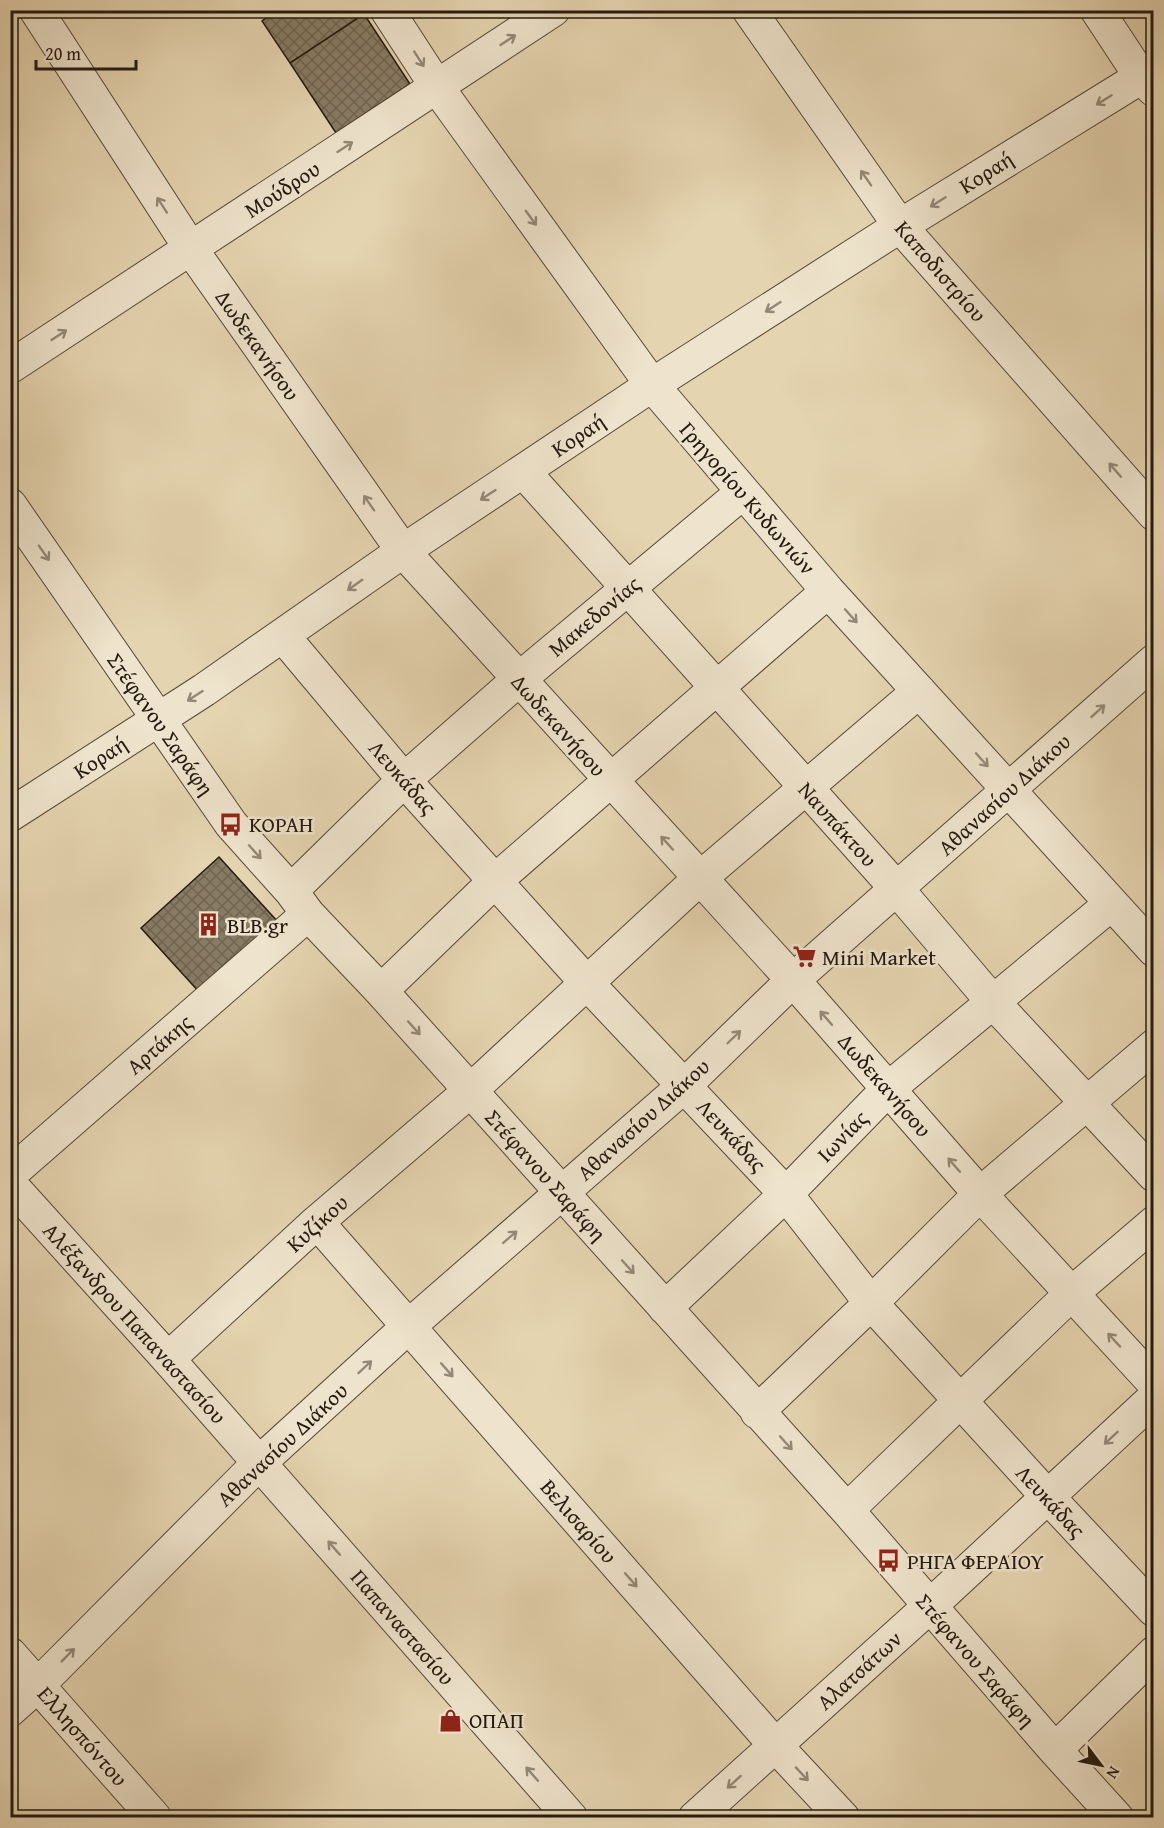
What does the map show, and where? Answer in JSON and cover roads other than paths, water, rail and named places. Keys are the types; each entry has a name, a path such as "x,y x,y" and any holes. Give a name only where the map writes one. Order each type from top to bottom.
{"street":[{"name":"Δωδεκανήσου","path":"36,10 190,249 403,551 793,980 980,1194 1154,1383"},
{"name":"Γρηγορίου Κυδωνιών","path":"387,10 437,87 652,385 828,591 1154,950"},
{"name":"Μούδρου","path":"10,367 553,10"},
{"name":"Καποδιστρίου","path":"749,10 900,226 1154,514"},
{"path":"1097,10 1150,79"},
{"name":"Κοραή","path":"10,815 158,720 283,636 403,551 652,385 900,226 1150,79"},
{"name":"Ναυπάκτου","path":"524,472 897,889 992,1001 1154,1174"},
{"name":"Μακεδονίας","path":"299,902 404,780 518,680 742,492"},
{"name":"Στέφανου Σαράφη","path":"10,505 231,824 847,1510 1117,1818"},
{"path":"381,991 495,881 828,591"},
{"name":"Λευκάδας","path":"283,636 404,780 586,982 685,1084 786,1194 871,1303 1154,1610"},
{"name":"Αθανασίου Διάκου","path":"10,1710 38,1685 260,1463 409,1326 685,1084 793,980 1154,661"},
{"name":"Κυζίκου","path":"168,1359 317,1222 471,1091 699,879 919,691"},
{"name":"Αρτάκης","path":"10,1174 299,902"},
{"name":"Ιωνίας","path":"665,1308 786,1194 888,1089 1111,904"},
{"path":"757,1412 980,1194 1154,1046"},
{"name":"Αλέξανδρου Παπαναστασίου","path":"10,1184 260,1463"},
{"name":"Βελισαρίου","path":"317,1222 775,1745 843,1818"},
{"path":"847,1510 1071,1294 1154,1224"},
{"name":"Αλατσάτων","path":"695,1818 930,1606 1154,1398"},
{"name":"Παπαναστασίου","path":"260,1463 571,1818"},
{"path":"1055,1750 1154,1653"},
{"name":"Ελλησπόντου","path":"10,1654 155,1818"}],"place":[{"name":"ΚΟΡΑΗ","path":"231,824"},
{"name":"BLB.gr","path":"209,925"},
{"name":"Mini Market","path":"804,957"},
{"name":"ΡΗΓΑ ΦΕΡΑΙΟΥ","path":"889,1561"},
{"name":"ΟΠΑΠ","path":"451,1720"}]}
